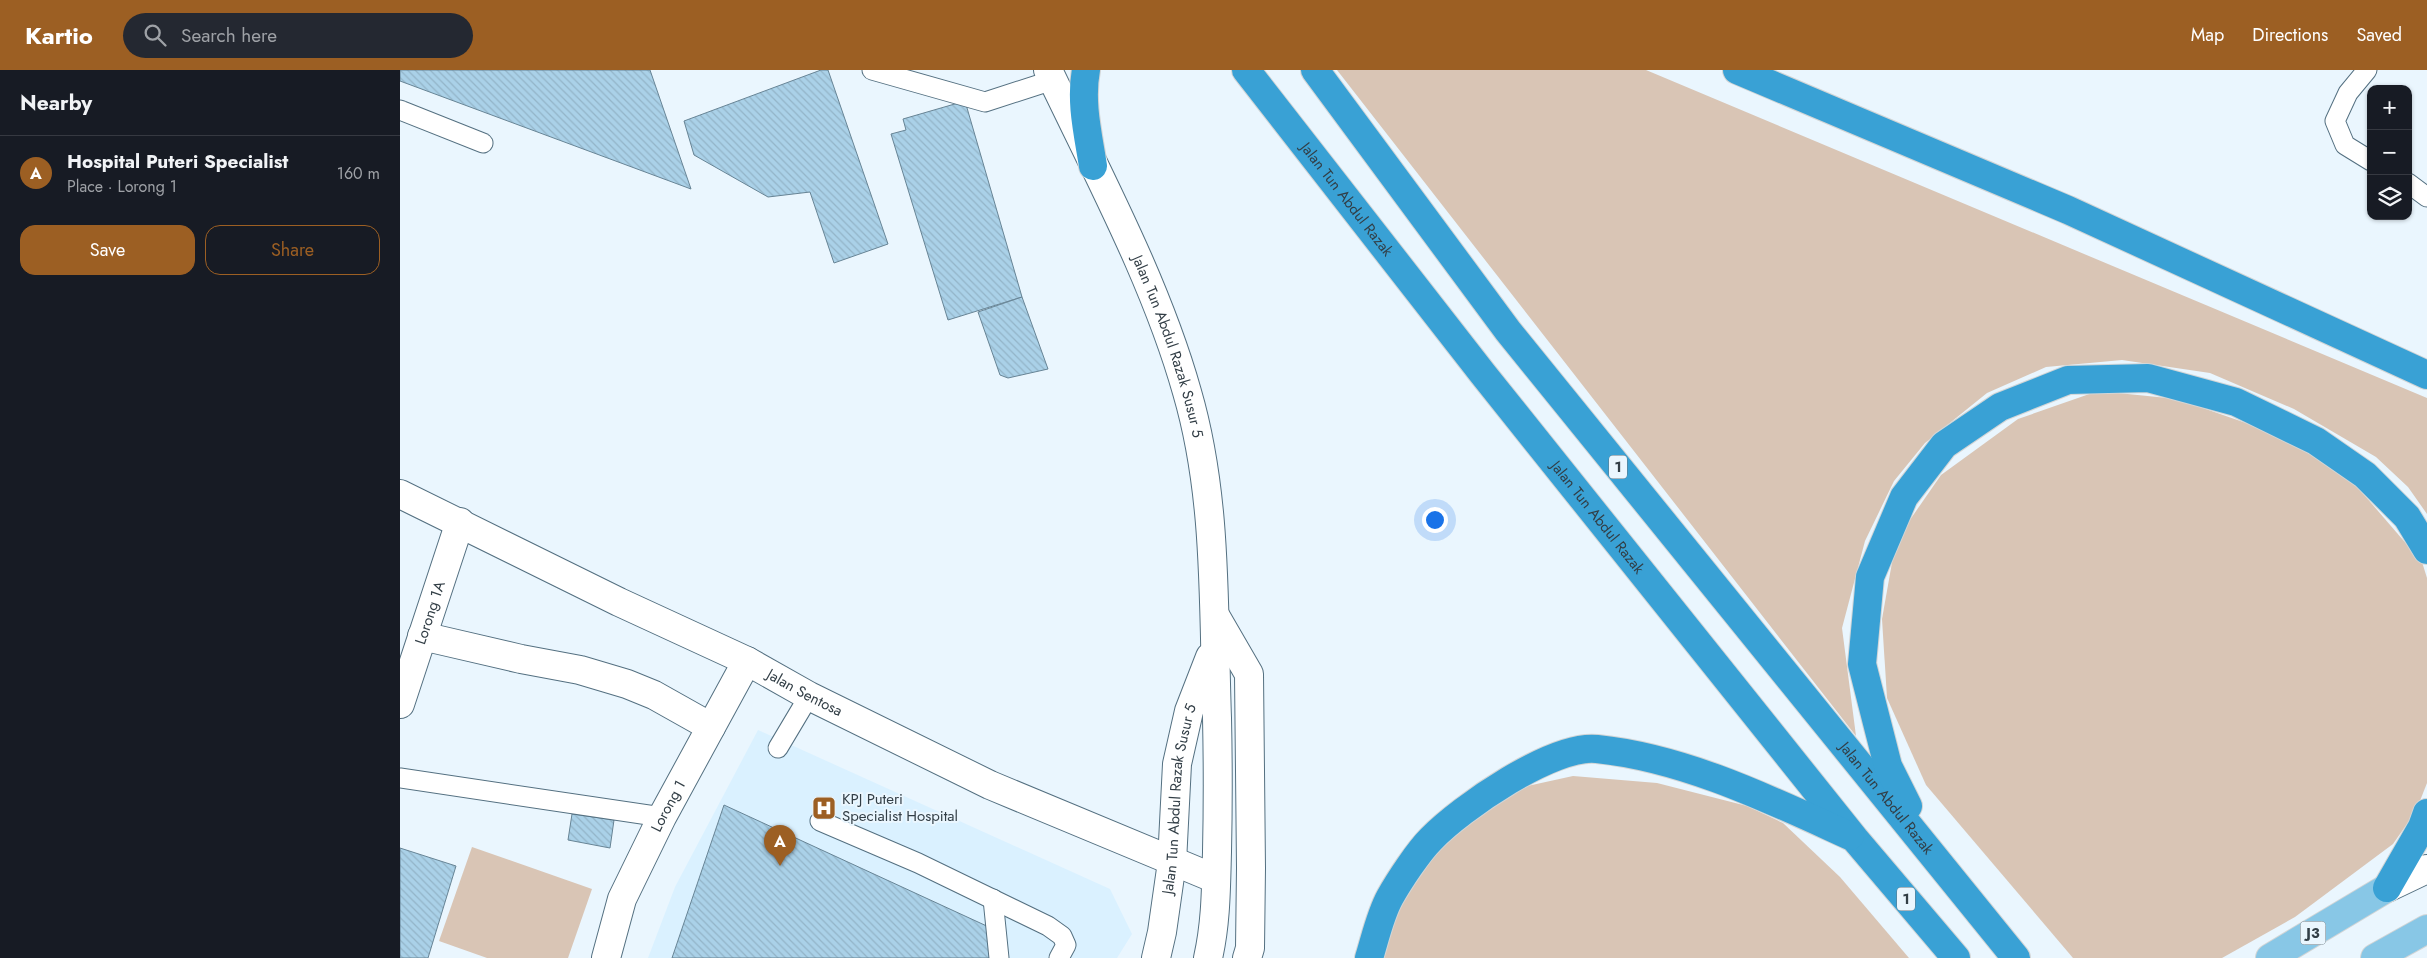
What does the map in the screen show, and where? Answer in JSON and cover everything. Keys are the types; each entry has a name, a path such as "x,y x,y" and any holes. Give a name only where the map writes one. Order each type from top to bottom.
{"highway":[{"path":"1086,70 1083,87 1086,124 1093,166"},
{"name":"Jalan Tun Abdul Razak","path":"1246,70 1489,382 1856,839 1956,958"},
{"name":"Jalan Tun Abdul Razak","path":"1315,70 1508,331 2016,958"},
{"path":"1737,70 2068,210 2427,375"},
{"path":"1933,855 1888,766 1862,664 1870,577 1904,497 1944,445 2000,406 2068,380 2148,378 2236,402 2316,441 2365,475 2407,517 2427,550"},
{"path":"1369,958 1389,898 1431,839 1478,800 1529,768 1564,754 1596,748 1668,763 1754,792 1856,839"},
{"path":"2387,888 2422,827 2427,813"}],"main road":[{"name":"J3","path":"2270,958 2387,888"},
{"path":"2383,953 2427,930"}],"street":[{"name":"Jalan Tun Abdul Razak Susur 5","path":"1050,75 1152,295 1188,392 1201,453 1209,511 1216,617 1219,770 1215,917 1208,958"},
{"name":"Jalan Sentosa","path":"400,494 619,602 747,661 809,696 990,785 1172,862 1216,878"},
{"name":"Lorong 1A","path":"400,704 460,522"},
{"path":"1216,617 1249,674 1251,868 1250,948 1247,958"},
{"path":"422,636 521,659 580,670 627,684 654,695 711,728"},
{"name":"Jalan Tun Abdul Razak Susur 5","path":"1156,958 1162,932 1172,862 1177,764 1189,711 1216,644"},
{"name":"Lorong 1","path":"606,958 622,899 662,817 747,661"},
{"name":"J3","path":"2387,888 2427,869"}],"lane":[{"path":"872,70 985,102 1050,75"},
{"path":"2367,70 2348,93 2336,121 2345,145 2367,159"},
{"path":"400,110 483,143"},
{"path":"2412,186 2427,198"},
{"path":"778,748 809,696"},
{"path":"400,778 662,817"},
{"path":"820,821 918,863 1022,912 1062,936 1066,945 1059,958"},
{"path":"993,899 999,958"}],"shaded area":[{"path":"1337,70 1646,70 2427,398 2427,514 2408,487 2376,457 2294,409 2210,373 2122,360 2046,367 1987,393 1925,443 1894,481 1865,541 1842,628 1856,736"},
{"path":"2098,391 2177,399 2269,431 2347,475 2422,562 2427,578 2427,783 2416,811 2393,844 2295,917 2222,958 2073,958 1926,785 1887,698 1882,619 1896,540 1941,475 2018,419"},
{"name":"KPJ Puteri Specialist Hospital","path":"758,730 1110,889 1132,934 1117,958 648,958 675,887"},
{"path":"1573,776 1657,783 1747,806 1783,823 1840,877 1909,958 1370,958 1429,836 1490,794"},
{"path":"472,847 592,889 568,958 487,958 439,941"}],"building":[{"path":"400,70 650,70 691,189 400,81"},
{"path":"821,70 828,70 888,244 834,263 810,192 768,197 694,155 684,121"},
{"path":"965,101 1022,297 948,320 891,134 906,130 903,119"},
{"path":"1022,297 1048,369 1008,378 1000,375 978,312"},
{"path":"724,805 991,928 992,958 672,958"},
{"path":"572,814 614,820 610,848 568,840"},
{"path":"400,848 456,866 428,958 400,958"}],"place":[{"name":"KPJ Puteri Specialist Hospital","path":"824,808"},
{"name":"Hospital Puteri Specialist","path":"780,866"}]}
